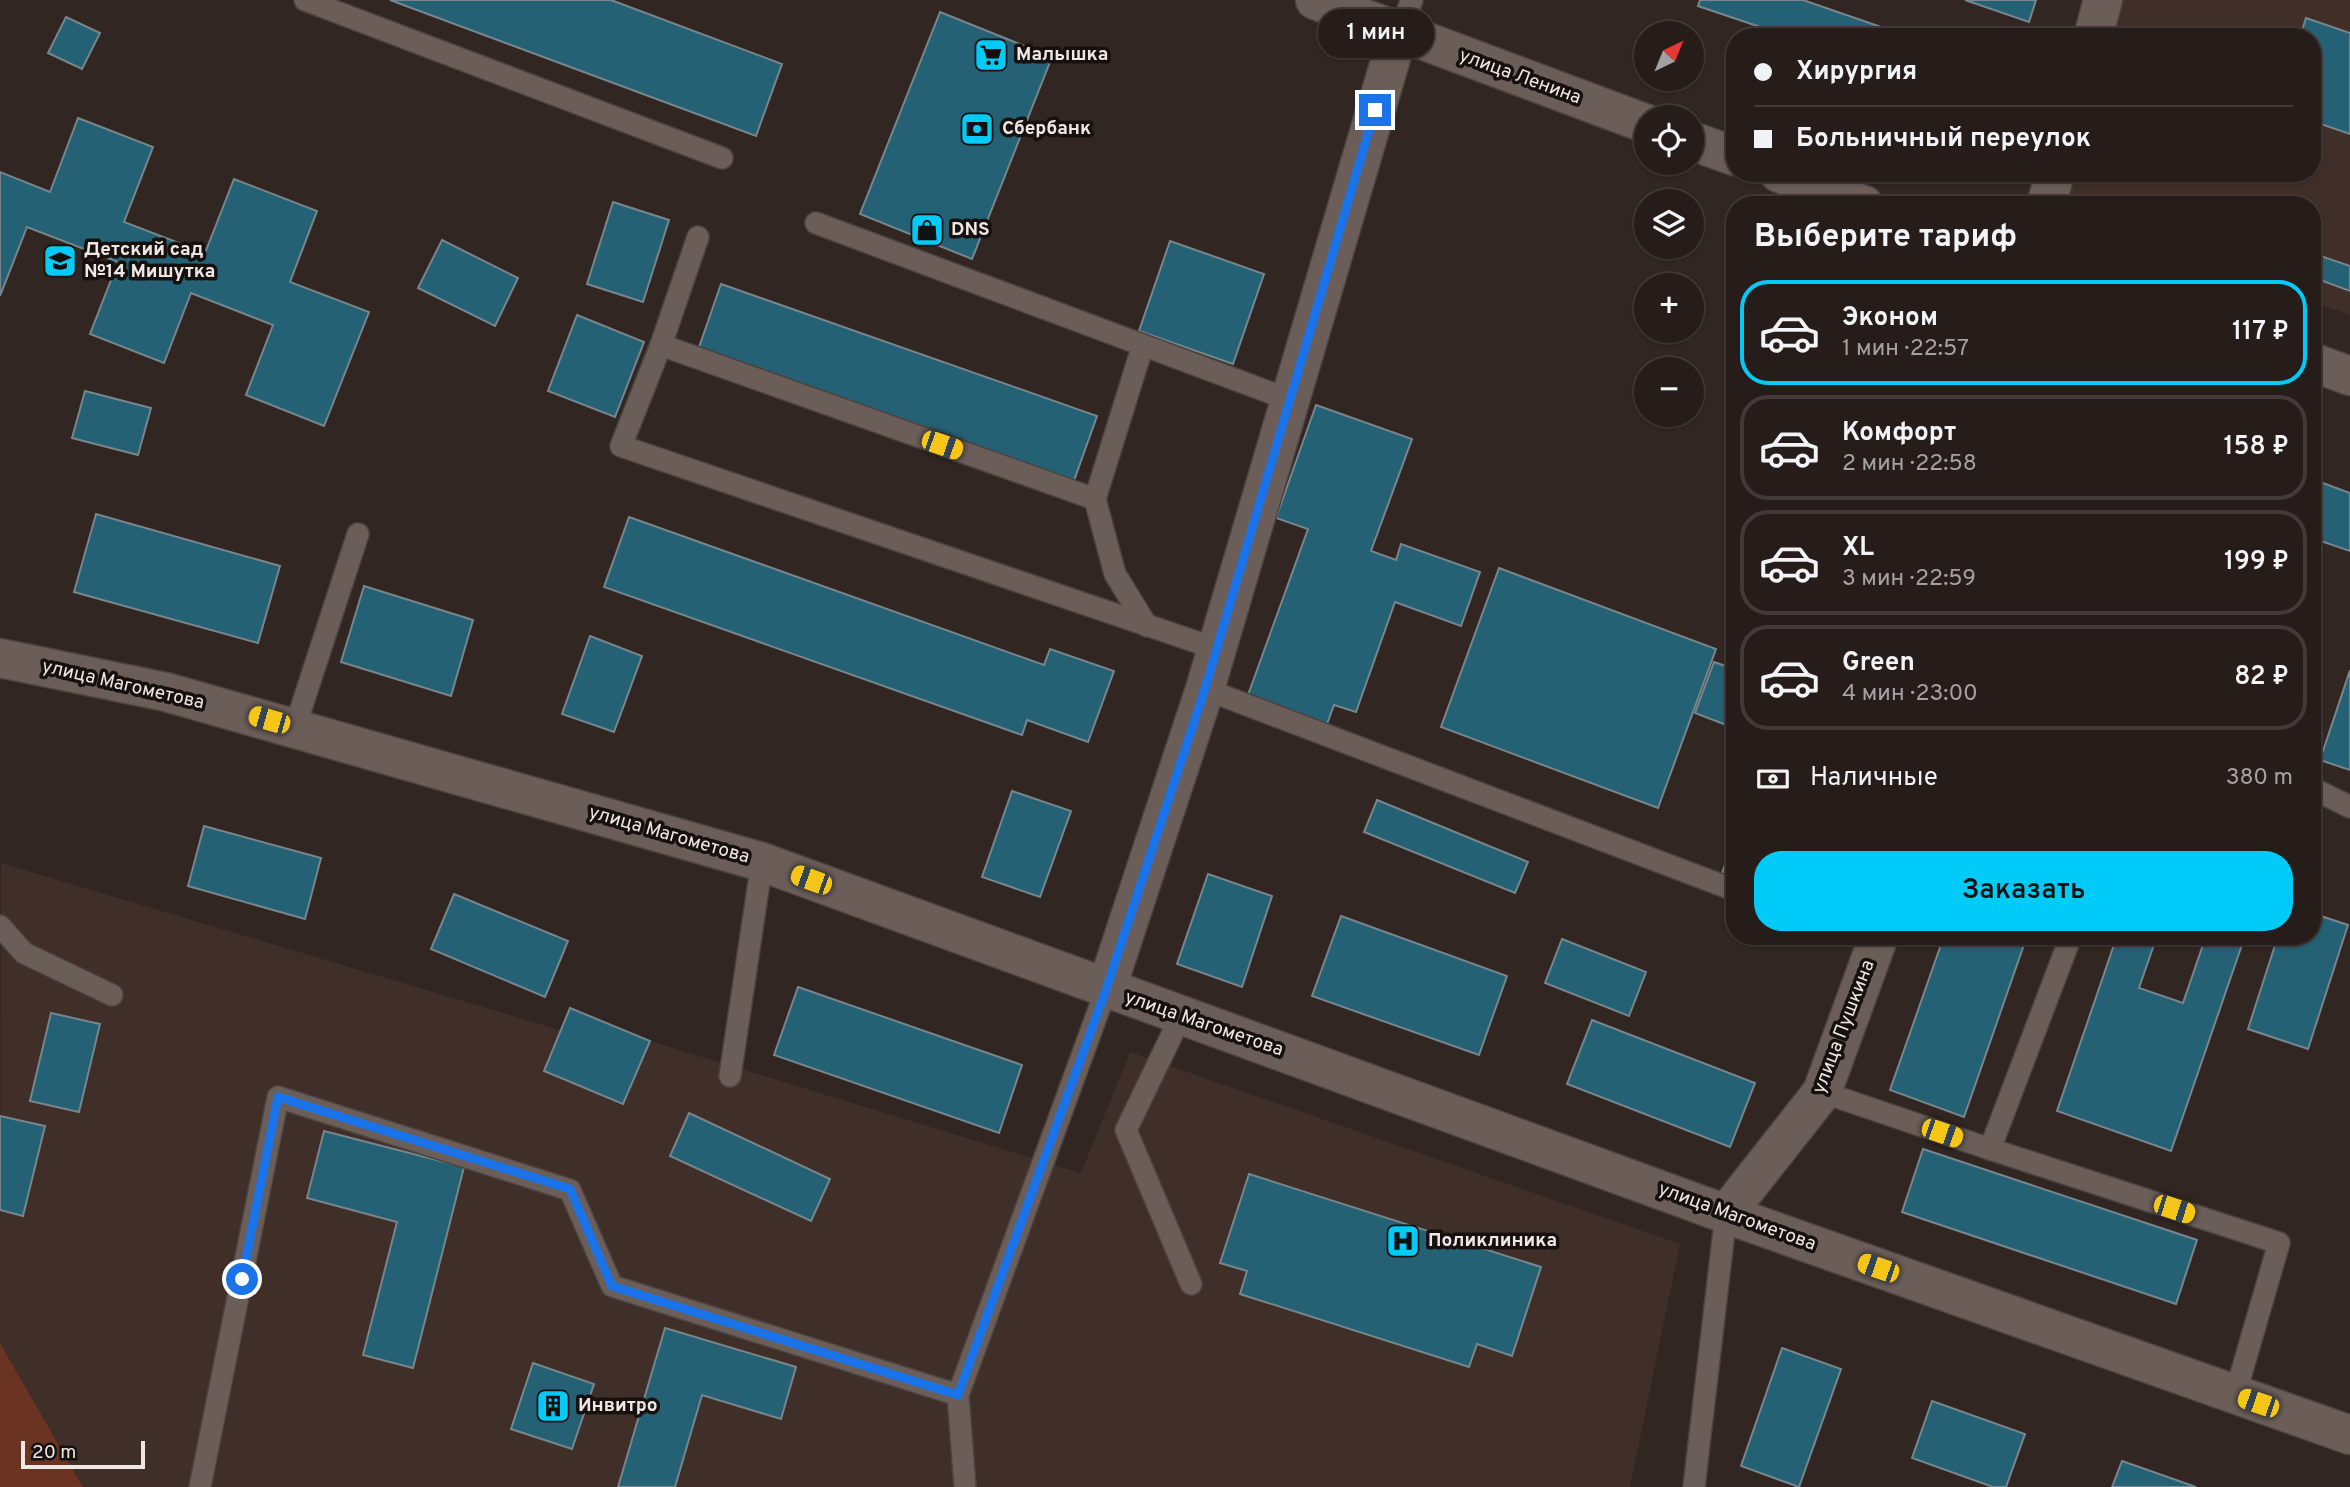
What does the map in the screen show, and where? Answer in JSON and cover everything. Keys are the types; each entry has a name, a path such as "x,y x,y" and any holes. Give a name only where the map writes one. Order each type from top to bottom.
{"street":[{"name":"улица Ленина","path":"1315,0 1405,16 1634,118"},
{"path":"2095,28 2103,0"},
{"path":"1106,990 1205,689 1405,16"},
{"path":"1704,145 1726,153"},
{"path":"1804,182 1840,196"},
{"path":"2321,365 2350,376"},
{"name":"улица Магометова","path":"0,658 166,692 762,862 1106,990 1182,1014 1726,1214 2350,1435"},
{"name":"улица Пушкина","path":"1726,1214 1822,1092 1869,945"}],"lane":[{"path":"305,0 722,158"},
{"path":"816,223 1290,400"},
{"path":"698,237 621,446 1217,649"},
{"path":"660,345 1095,499"},
{"path":"1143,345 1095,499 1115,574 1147,626"},
{"path":"295,727 358,534"},
{"path":"1205,689 1726,887"},
{"path":"2321,792 2350,807"},
{"path":"730,1076 762,862"},
{"path":"0,926 24,953 111,995"},
{"path":"1990,1150 2068,945"},
{"path":"965,1487 958,1395 1106,990"},
{"path":"1182,1014 1125,1130 1191,1284"},
{"path":"1822,1092 1990,1150 2279,1243 2235,1395"},
{"path":"200,1487 278,1097 570,1189 612,1286 958,1395"},
{"path":"1694,1487 1726,1214"}],"shaded area":[{"path":"2112,0 2350,0 2350,315 2321,305 2321,196 2045,196 2050,182 2321,182 2321,28 2102,28"},
{"path":"1,863 560,1030 570,1008 650,1041 1081,1173 1130,1052 1680,1244 1630,1487 83,1487 0,1343"},
{"path":"0,1343 83,1487 0,1487"}],"building":[{"path":"390,0 611,0 782,64 756,136"},
{"path":"1700,0 1803,0 1884,28 1763,28 1698,6"},
{"path":"1965,0 2036,0 2029,22"},
{"path":"940,12 1052,57 972,259 860,214"},
{"path":"66,17 100,33 82,69 48,53"},
{"path":"2306,18 2350,33 2350,134 2321,124 2321,28 2303,28"},
{"path":"78,118 153,147 124,222 205,253 234,179 317,211 290,282 369,312 324,426 246,395 273,325 191,293 164,363 90,334 118,262 27,227 0,296 0,172 50,192"},
{"path":"613,202 669,220 643,302 587,284"},
{"path":"442,240 518,278 495,326 418,288"},
{"path":"1170,241 1264,274 1233,364 1139,331"},
{"path":"2321,256 2350,266 2350,291 2321,280"},
{"path":"721,284 1097,416 1071,489 696,356"},
{"path":"577,315 644,342 615,417 548,391"},
{"path":"85,391 151,408 138,455 72,438"},
{"path":"1316,405 1412,439 1371,551 1396,560 1401,544 1480,572 1461,626 1395,602 1356,712 1334,705 1327,724 1248,695 1308,529 1276,518"},
{"path":"2321,482 2350,493 2350,551 2321,541"},
{"path":"96,514 280,566 258,643 74,592"},
{"path":"629,517 1044,665 1050,649 1114,671 1088,742 1027,720 1022,735 604,587"},
{"path":"1499,568 1716,649 1658,808 1441,727"},
{"path":"364,586 473,620 451,696 341,662"},
{"path":"590,636 642,656 614,732 562,714"},
{"path":"1714,662 1726,666 1726,725 1695,713"},
{"path":"2350,670 2350,770 2321,760"},
{"path":"1012,791 1071,811 1040,897 982,877"},
{"path":"1377,800 1528,862 1515,893 1364,832"},
{"path":"204,826 321,858 305,919 188,886"},
{"path":"1726,862 1726,878 1721,876"},
{"path":"1208,874 1272,896 1242,987 1177,964"},
{"path":"454,894 568,941 545,997 431,949"},
{"path":"1341,916 1507,976 1479,1055 1312,996"},
{"path":"2321,916 2348,925 2308,1049 2248,1029 2275,945 2321,945"},
{"path":"1562,939 1646,972 1629,1016 1545,983"},
{"path":"1941,945 2024,945 1964,1117 1890,1090"},
{"path":"2114,945 2154,945 2139,988 2183,1003 2203,945 2242,945 2171,1151 2057,1111"},
{"path":"798,987 1022,1065 999,1133 774,1055"},
{"path":"570,1008 650,1041 623,1104 544,1071"},
{"path":"51,1013 100,1024 79,1112 30,1101"},
{"path":"1592,1020 1755,1083 1730,1147 1567,1084"},
{"path":"689,1113 830,1179 811,1221 670,1156"},
{"path":"0,1116 45,1126 23,1216 0,1210"},
{"path":"324,1131 464,1167 413,1368 363,1355 397,1222 307,1198"},
{"path":"1923,1149 2197,1240 2176,1304 1902,1212"},
{"path":"1249,1174 1541,1267 1512,1356 1477,1344 1469,1367 1240,1294 1247,1271 1220,1263"},
{"path":"665,1328 796,1367 781,1419 702,1395 675,1487 618,1487"},
{"path":"1782,1348 1841,1369 1799,1487 1741,1466"},
{"name":"Инвитро","path":"533,1363 594,1384 572,1449 511,1429"},
{"path":"1932,1401 2025,1434 2006,1487 1993,1487 1912,1458"},
{"path":"2122,1461 2196,1487 2112,1487"}],"place":[{"name":"Малышка","path":"991,55"},
{"name":"Сбербанк","path":"977,129"},
{"name":"DNS","path":"927,230"},
{"name":"Детский сад №14 Мишутка","path":"60,261"},
{"name":"Поликлиника","path":"1403,1241"},
{"name":"Инвитро","path":"553,1406"}],"route":[{"path":"242,1279 278,1097 570,1189 612,1286 958,1395 1106,990 1205,689 1375,110"}]}
